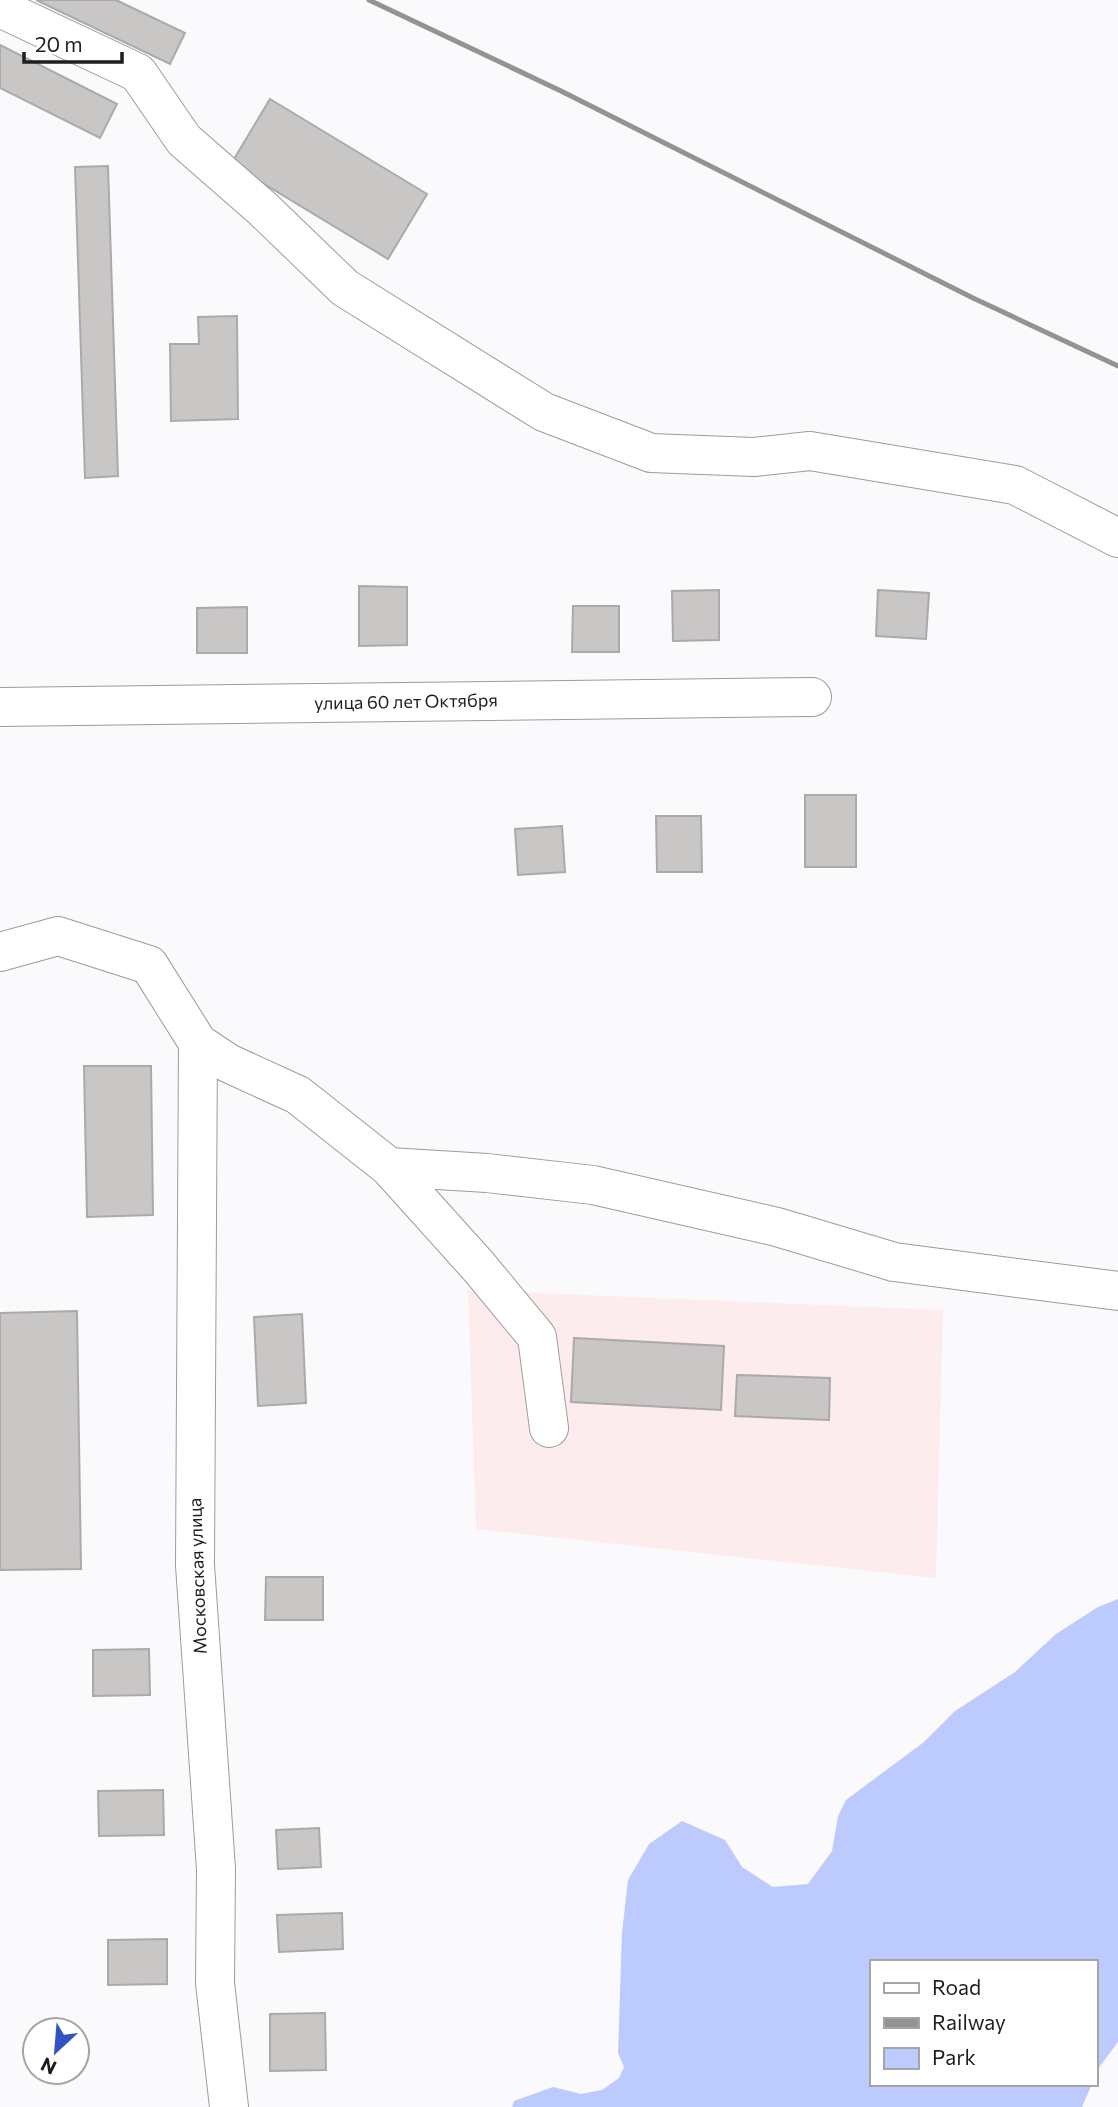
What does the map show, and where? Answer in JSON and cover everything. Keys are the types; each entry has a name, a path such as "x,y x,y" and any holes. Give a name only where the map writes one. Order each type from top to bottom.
{"street":[{"path":"0,8 138,74 184,140 263,209 345,288 544,412 651,453 754,457 810,451 1015,485 1118,538"},
{"name":"улица 60 лет Октября","path":"0,707 812,697"},
{"path":"0,952 58,936 149,965 198,1043 228,1063 298,1096 389,1167 479,1267 537,1337 550,1428"},
{"name":"Московская улица","path":"198,1043 195,1565 216,1869 215,1983 229,2107"},
{"path":"389,1167 487,1173 593,1185 777,1227 894,1262 1118,1291"}],"shaded area":[{"path":"468,1290 943,1310 936,1578 476,1529"}],"green space":[{"path":"1118,1599 1118,2042 1097,2073 1097,1960 870,1960 870,2086 1091,2086 1082,2107 512,2107 514,2101 553,2087 581,2094 602,2090 619,2078 624,2067 618,2053 622,1933 628,1880 649,1844 682,1821 725,1840 742,1867 773,1887 808,1884 832,1851 838,1816 846,1800 924,1742 955,1711 1015,1672 1056,1634 1098,1607"}],"building":[{"path":"36,0 116,0 185,33 170,64"},
{"path":"0,45 117,104 100,138 0,88"},
{"path":"270,99 427,194 388,259 231,164"},
{"path":"108,166 118,476 85,478 75,167"},
{"path":"237,316 238,419 171,421 170,344 199,344 198,317"},
{"path":"359,586 407,587 407,645 359,646"},
{"path":"719,590 719,640 673,641 672,591"},
{"path":"878,590 929,593 926,639 876,636"},
{"path":"573,606 619,606 619,652 572,652"},
{"path":"247,607 247,653 197,653 197,608"},
{"path":"805,795 856,795 856,867 805,867"},
{"path":"656,816 701,816 702,872 657,872"},
{"path":"562,826 565,872 518,875 515,829"},
{"path":"84,1066 151,1066 153,1215 87,1217"},
{"path":"77,1311 81,1569 0,1570 0,1313"},
{"path":"302,1314 306,1403 258,1406 254,1317"},
{"path":"574,1338 724,1346 721,1410 571,1402"},
{"path":"737,1375 830,1378 829,1420 735,1416"},
{"path":"266,1577 323,1577 323,1620 265,1620"},
{"path":"149,1649 150,1695 93,1696 93,1650"},
{"path":"163,1790 164,1835 99,1836 98,1791"},
{"path":"319,1828 321,1867 278,1869 276,1830"},
{"path":"342,1913 343,1949 279,1952 277,1915"},
{"path":"167,1939 167,1984 108,1985 108,1940"},
{"path":"325,2013 326,2070 270,2071 270,2014"}],"railway":[{"path":"369,0 561,91 973,298 1118,366"}]}
